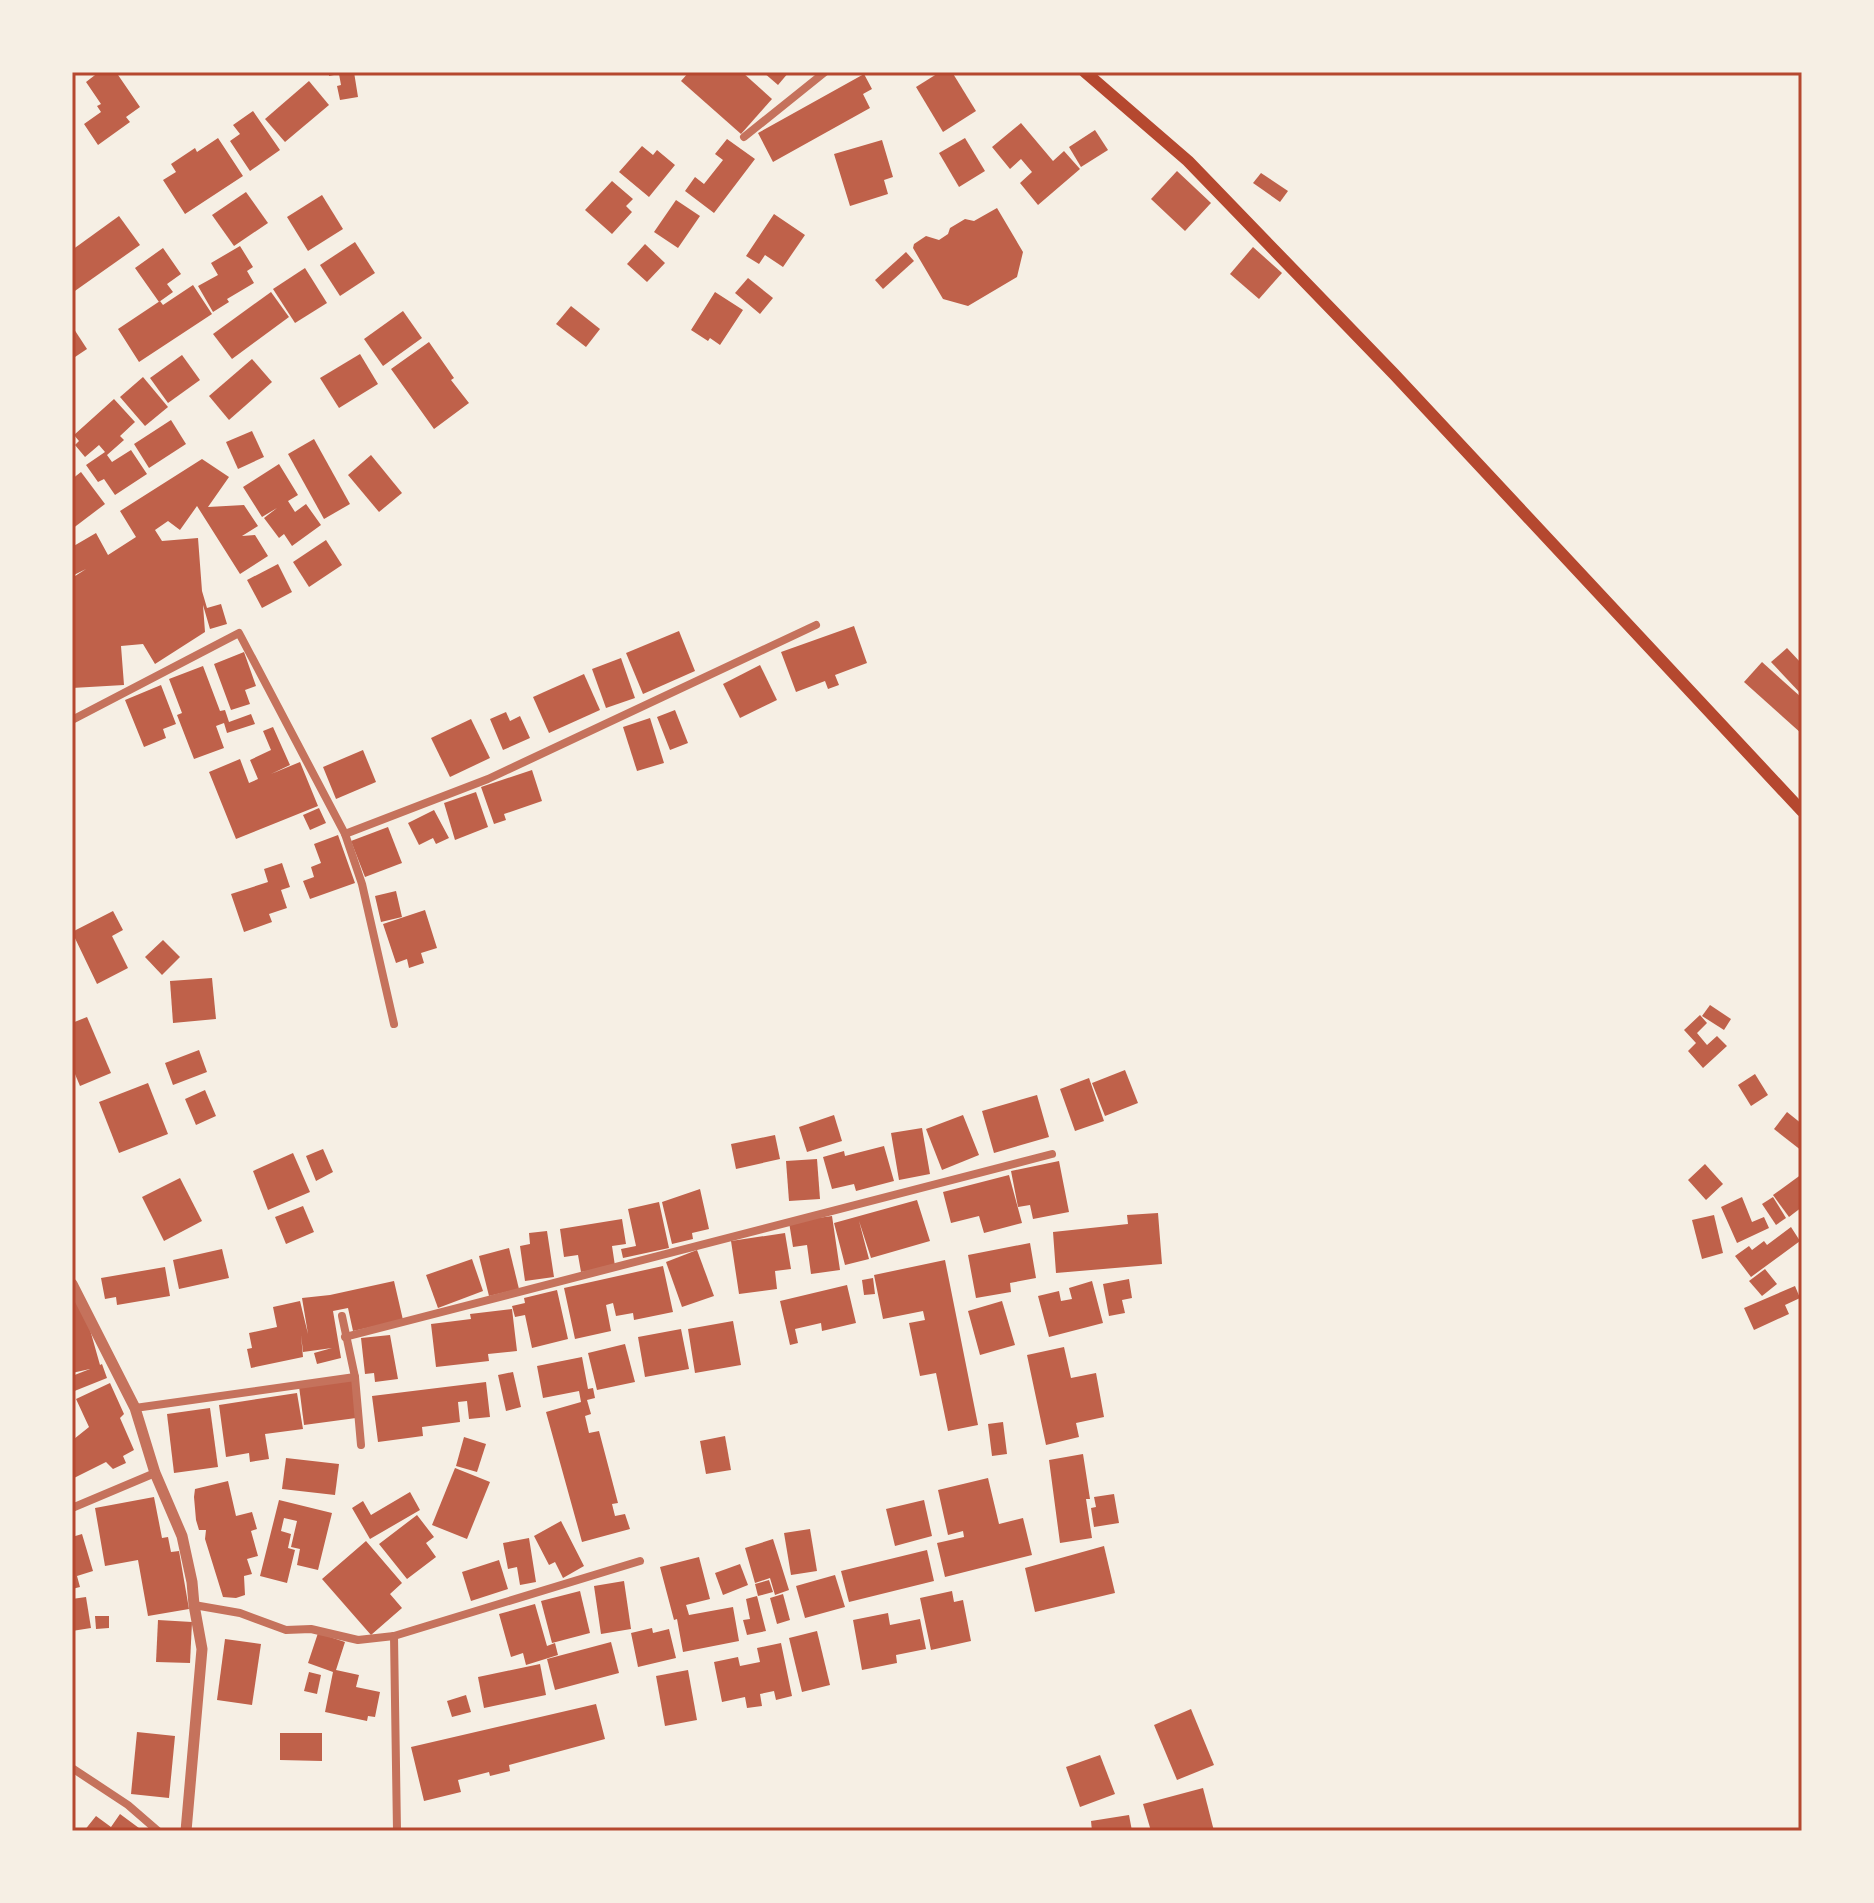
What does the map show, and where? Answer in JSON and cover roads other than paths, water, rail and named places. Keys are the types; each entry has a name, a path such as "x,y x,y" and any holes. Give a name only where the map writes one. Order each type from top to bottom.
{"main road":[{"path":"1085,72 1188,161 1394,374 1802,811"}],"street":[{"path":"744,137 825,72"},
{"path":"345,834 488,779 816,625"},
{"path":"72,720 239,633 345,834 362,884 394,1024"},
{"path":"345,1337 1052,1154"},
{"path":"72,1284 135,1408 155,1473 182,1536 192,1582 202,1649 186,1831"},
{"path":"342,1316 355,1377 361,1445"},
{"path":"135,1408 355,1377"},
{"path":"73,1506 155,1473"},
{"path":"194,1605 250,1616 286,1630 311,1629 358,1640 394,1636 640,1561"},
{"path":"394,1636 397,1831"},
{"path":"72,1768 128,1805 158,1831"}]}
